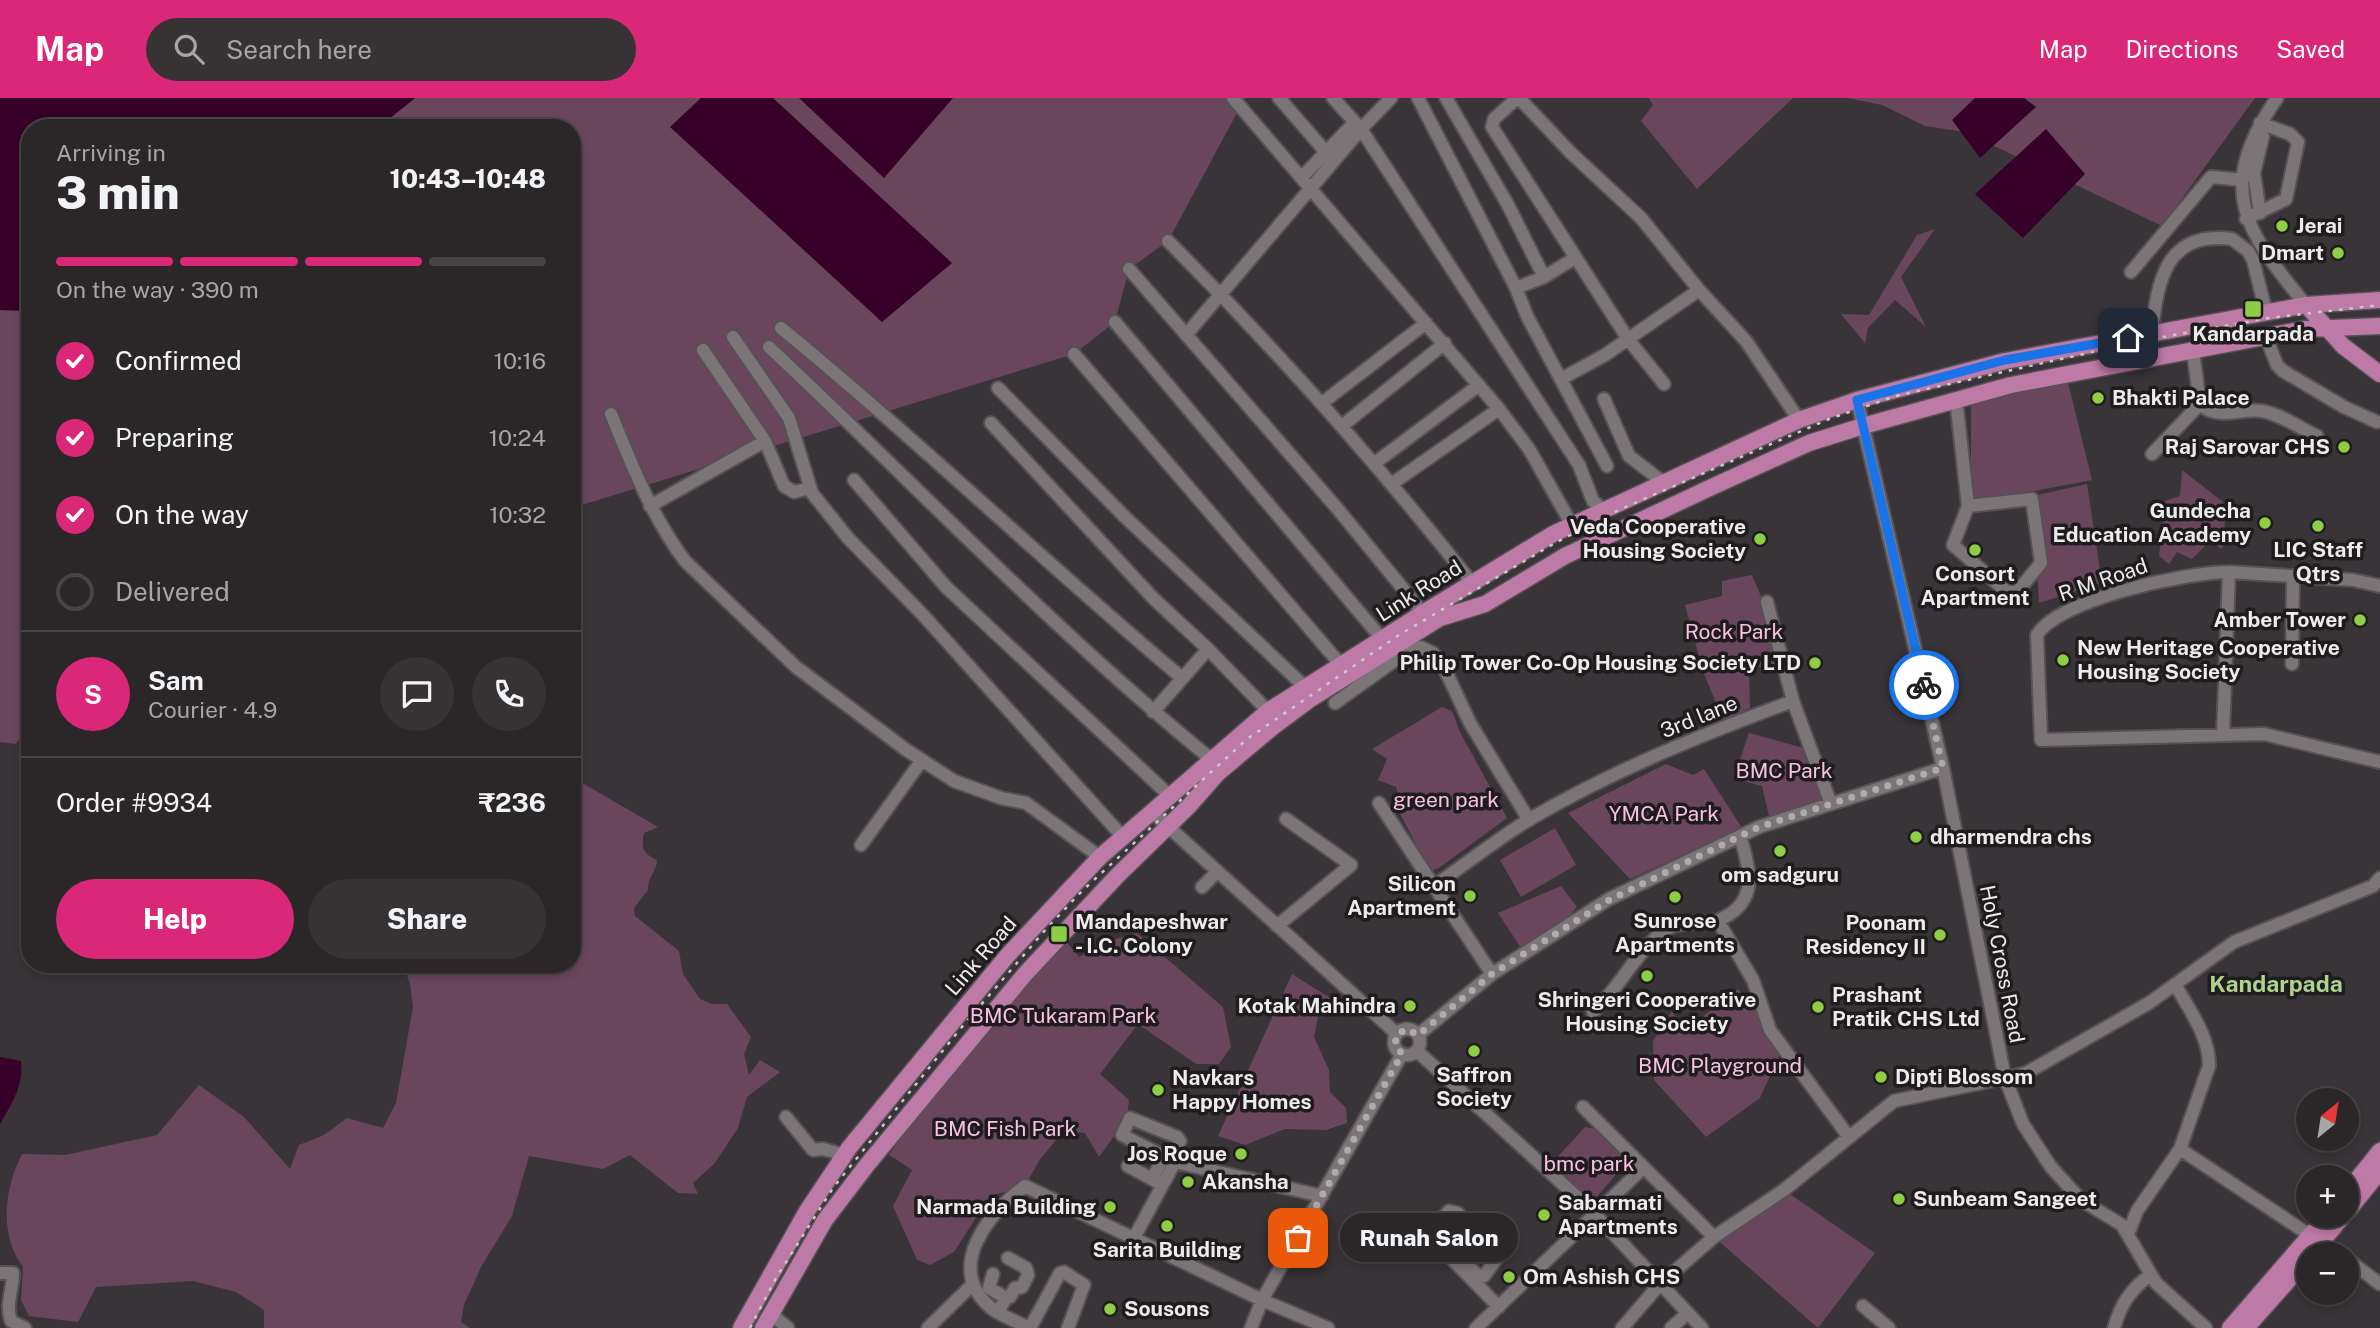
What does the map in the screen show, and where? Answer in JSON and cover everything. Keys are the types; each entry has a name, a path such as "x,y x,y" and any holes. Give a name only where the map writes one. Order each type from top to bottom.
{"main road":[{"name":"Link Road","path":"741,1328 807,1211 845,1156 1007,956 1122,836 1268,711 1305,687 1472,583 1572,525 1799,420 1857,400 2005,360 2314,304 2380,300"},
{"path":"2314,304 2343,346 2380,374"},
{"name":"Link Road","path":"767,1321 825,1220 867,1165 1026,973 1218,773 1310,700 1440,618 1485,604 1565,556 1716,485 1809,443 1863,426 2011,386 2266,337 2333,328 2380,326"},
{"path":"2333,328 2380,361"},
{"path":"2359,1177 2380,1151"},
{"path":"2359,1197 2380,1171"},
{"path":"2316,1242 2322,1228"},
{"path":"2230,1328 2329,1228"},
{"path":"2246,1328 2296,1272"}],"street":[{"path":"1233,98 1499,409 1529,449 1572,525"},
{"path":"1279,98 1325,151"},
{"path":"1333,98 1358,126 1578,465 1593,501 1604,511"},
{"path":"1302,177 1325,151 1391,98"},
{"path":"1418,98 1516,288 1527,316 1607,466"},
{"path":"1447,98 1508,205 1544,277"},
{"path":"1664,384 1628,339 1492,127 1494,119 1518,98 1571,153 1641,218 1699,290 1746,341 1799,420"},
{"path":"2277,98 2244,160 2246,219 2275,268 2314,304"},
{"path":"2246,219 2286,199 2298,142 2290,134 2264,125"},
{"path":"2260,213 2254,173 2264,125"},
{"path":"1186,335 1313,189 1358,126"},
{"path":"2132,272 2211,177 2243,180"},
{"path":"2152,333 2155,301 2165,267 2191,242 2232,239 2248,251 2266,312"},
{"path":"1168,241 1223,295 1322,403 1393,483 1472,583"},
{"path":"1516,288 1544,277 1575,258"},
{"path":"1129,269 1423,613"},
{"path":"1562,379 1628,339 1699,290"},
{"path":"1115,322 1382,639"},
{"path":"1322,403 1426,323"},
{"path":"781,328 889,417 1066,581 1182,678"},
{"path":"733,337 789,418 810,488 848,538 923,615 1122,836"},
{"path":"2266,337 2277,365 2283,372 2344,407 2377,422"},
{"path":"1342,426 1445,343"},
{"path":"769,347 869,440 991,565 1153,712 1211,759"},
{"path":"703,350 765,441 788,490 810,488"},
{"path":"2193,351 2200,404 2206,411 2228,414 2250,410 2267,412 2317,436"},
{"path":"1073,354 1341,665"},
{"path":"1375,463 1479,385"},
{"path":"998,388 1125,517 1305,687"},
{"path":"1604,399 1629,456 1646,472 1664,483"},
{"path":"1956,399 1968,506 1953,545 2007,592 2017,592 2041,563 2032,499 1968,506"},
{"name":"Holy Cross Road","path":"1857,400 1943,768 2005,1078 2023,1124 2051,1167 2081,1200 2116,1220 2128,1234"},
{"path":"2152,454 2200,404"},
{"path":"1393,483 1499,409"},
{"path":"611,414 650,506 685,561 796,667 954,781 1001,798 1026,803 1100,857"},
{"path":"991,423 1154,599 1208,649 1268,711"},
{"path":"650,506 765,441"},
{"path":"854,480 946,587 1170,796"},
{"path":"2223,735 2229,572 2353,580 2380,586"},
{"name":"R M Road","path":"2229,572 2165,579 2120,591 2046,623 2038,635 2041,740 2264,734 2380,762"},
{"path":"2292,578 2292,664"},
{"path":"1767,602 1793,701 1831,804"},
{"path":"1335,703 1405,653 1420,647 1433,653 1443,663 1470,723 1529,820"},
{"path":"1153,712 1208,649"},
{"name":"3rd lane","path":"1434,886 1529,820 1614,774 1716,729 1793,701"},
{"path":"861,845 922,760"},
{"path":"1418,1035 1492,974 1609,900 1740,836 1943,768"},
{"path":"1379,803 1492,974"},
{"path":"1152,812 1397,1034"},
{"path":"1277,926 1351,865 1286,819"},
{"path":"1593,1012 1612,995 1661,933 1684,922 1718,921 1739,908 1748,890 1751,876 1740,836"},
{"path":"1200,886 1215,870"},
{"path":"1622,1328 1660,1284 1714,1237 1784,1189 1894,1101 2026,1073 2149,1003 2234,942 2373,886 2380,878"},
{"path":"1718,921 1753,980 1770,1030 1849,1138"},
{"path":"2175,984 2205,1040 2209,1066 2180,1149 2137,1211 2128,1234 2150,1275 2206,1328"},
{"path":"1407,1029 1418,1035 1420,1043 1417,1051 1410,1055 1402,1054 1395,1044 1397,1034 1407,1029"},
{"path":"1417,1051 1596,1214 1702,1328"},
{"path":"1251,1328 1262,1300 1402,1054"},
{"path":"1583,1107 1714,1237"},
{"path":"786,1117 813,1150 823,1149 845,1156"},
{"path":"2180,1149 2321,1242"},
{"path":"1135,1236 1156,1181 1173,1162 1321,1196"},
{"path":"1128,1166 1156,1181"},
{"path":"1476,1328 1643,1168"},
{"path":"1068,1328 1084,1285 1064,1272 1060,1273 1029,1328 991,1308 973,1284 969,1269 972,1249 1007,1200 1025,1186 1135,1236 1262,1300 1328,1328"},
{"path":"998,1312 1015,1288 1022,1287 1028,1275 1026,1268 1007,1258"},
{"path":"1456,1260 1499,1307"},
{"path":"2359,1268 2380,1284"},
{"path":"0,1273 13,1273 13,1289 6,1308 11,1321 25,1328"},
{"path":"993,1274 989,1288 1006,1298"},
{"path":"2114,1328 2120,1306 2134,1287 2150,1275"},
{"path":"928,1328 973,1284"},
{"path":"1863,1307 1889,1328"},
{"path":"1671,1328 1688,1313"},
{"path":"767,1321 788,1328"}],"green space":[{"path":"415,98 1245,98 1168,241 1129,269 1115,322 1074,354 581,505 581,119 389,119"},
{"path":"1649,98 1793,98 1697,189 1641,121 1653,105"},
{"path":"1847,98 2255,98 2162,226 1965,132 1925,126 1882,105"},
{"path":"1935,229 1901,277 1926,327 1895,300 1868,328 1865,343 1841,314 1869,315 1917,235"},
{"path":"0,310 21,311 21,736 16,744 0,742"},
{"path":"2067,378 2092,480 1971,503 1971,404"},
{"path":"2182,470 2223,502 2226,543 2221,549 2212,539 2192,559 2177,552 2169,564 2159,556 2165,501 2180,496"},
{"path":"2087,484 2102,583 2039,603 2033,496"},
{"name":"Rock Park","path":"1752,575 1768,613 1780,665 1749,668 1750,708 1723,720 1703,671 1685,605 1722,596 1722,581"},
{"name":"green park","path":"1442,707 1452,711 1460,732 1507,818 1439,868 1430,871 1396,806 1399,796 1396,787 1378,780 1387,759 1372,749"},
{"name":"BMC Park","path":"1749,733 1804,748 1824,800 1769,816 1762,786 1742,781 1735,774"},
{"name":"YMCA Park","path":"1666,764 1693,775 1704,769 1742,828 1630,879 1568,813"},
{"path":"581,782 658,827 644,833 644,850 657,860 657,864 648,890 634,908 635,916 679,951 683,974 700,999 712,1004 727,1004 751,1037 744,1054 749,1075 760,1060 780,1072 747,1097 738,1128 715,1163 693,1183 698,1194 678,1193 630,1155 603,1169 529,1156 512,1216 481,1267 464,1305 461,1322 470,1328 264,1328 264,1310 236,1292 193,1281 96,1287 78,1322 29,1316 21,1300 23,1267 10,1242 7,1213 11,1183 22,1154 65,1155 157,1135 199,1085 244,1117 290,1169 299,1145 324,1135 347,1118 383,1128 396,1103 413,1007 406,973 581,973"},
{"path":"1555,828 1576,865 1521,897 1500,860"},
{"path":"1561,886 1577,907 1552,936 1521,948 1498,913"},
{"path":"1137,933 1223,1007 1231,1047 1219,1064 1196,1064 1138,1024 1100,1074 1129,1100 1127,1118 1099,1157 1085,1133 1063,1131 1039,1161 1025,1186 990,1196 954,1252 930,1265 917,1260 893,1206 912,1170 889,1155 952,1066 1065,940 1079,957 1106,942"},
{"path":"1292,974 1335,1001 1319,1011 1314,1037 1329,1070 1330,1092 1346,1108 1347,1123 1326,1130 1285,1129 1245,1145 1218,1136"},
{"name":"BMC Playground","path":"1738,989 1783,1047 1760,1098 1706,1137 1654,1080 1653,1041 1672,1011 1685,1030"},
{"name":"bmc park","path":"1585,1127 1595,1129 1632,1156 1588,1207 1551,1164"},
{"path":"1784,1190 1875,1253 1818,1328 1714,1237"}],"shaded area":[{"path":"0,98 415,98 389,119 21,119 21,311 0,310"},
{"path":"701,98 773,98 952,263 882,322 670,127"},
{"path":"799,98 953,98 884,178"},
{"path":"1975,98 2024,98 2036,107 1980,158 1952,120"},
{"path":"2046,129 2085,174 2023,238 1975,194"},
{"path":"0,1057 21,1061 21,1078 0,1124"}],"railway":[{"path":"750,1328 776,1278 833,1188 961,1028 1047,928 1082,891 1247,739 1399,635 1555,543 1621,509 1829,419 1896,396 2146,340 2269,318 2380,305"}],"way so far":[{"path":"1298,1238 1402,1054 1396,1048 1397,1034 1407,1029 1418,1035 1492,974 1609,900 1653,878 1759,827 1943,768 1924,685"}],"place":[{"name":"Jerai","path":"2282,226"},
{"name":"Dmart","path":"2338,253"},
{"name":"Kandarpada","path":"2253,309"},
{"name":"Bhakti Palace","path":"2098,398"},
{"name":"Raj Sarovar CHS","path":"2344,447"},
{"name":"Gundecha Education Academy","path":"2265,523"},
{"name":"LIC Staff Qtrs","path":"2318,526"},
{"name":"Veda Cooperative Housing Society","path":"1760,539"},
{"name":"Consort Apartment","path":"1975,550"},
{"name":"Amber Tower","path":"2360,620"},
{"name":"New Heritage Cooperative Housing Society","path":"2063,660"},
{"name":"Philip Tower Co-Op Housing Society LTD","path":"1815,663"},
{"name":"dharmendra chs","path":"1916,837"},
{"name":"om sadguru","path":"1780,851"},
{"name":"Silicon Apartment","path":"1470,896"},
{"name":"Sunrose Apartments","path":"1675,897"},
{"name":"Mandapeshwar - I.C. Colony","path":"1059,934"},
{"name":"Poonam Residency II","path":"1940,935"},
{"name":"Shringeri Cooperative Housing Society","path":"1647,976"},
{"name":"Kotak Mahindra","path":"1410,1006"},
{"name":"Prashant Pratik CHS Ltd","path":"1818,1007"},
{"name":"Saffron Society","path":"1474,1051"},
{"name":"Dipti Blossom","path":"1881,1077"},
{"name":"Navkars Happy Homes","path":"1158,1090"},
{"name":"Jos Roque","path":"1241,1154"},
{"name":"Akansha","path":"1188,1182"},
{"name":"Sunbeam Sangeet","path":"1899,1199"},
{"name":"Narmada Building","path":"1110,1207"},
{"name":"Sabarmati Apartments","path":"1544,1215"},
{"name":"Sarita Building","path":"1167,1226"},
{"name":"Runah Salon","path":"1298,1238"},
{"name":"Om Ashish CHS","path":"1509,1277"},
{"name":"Sousons","path":"1110,1309"}],"district":[{"name":"Kandarpada","path":"2276,984"}],"route":[{"path":"1924,685 1857,400 2005,360 2128,338"}],"park label":[{"name":"BMC Tukaram Park","path":"1063,1016"},
{"name":"BMC Fish Park","path":"1005,1129"}]}
